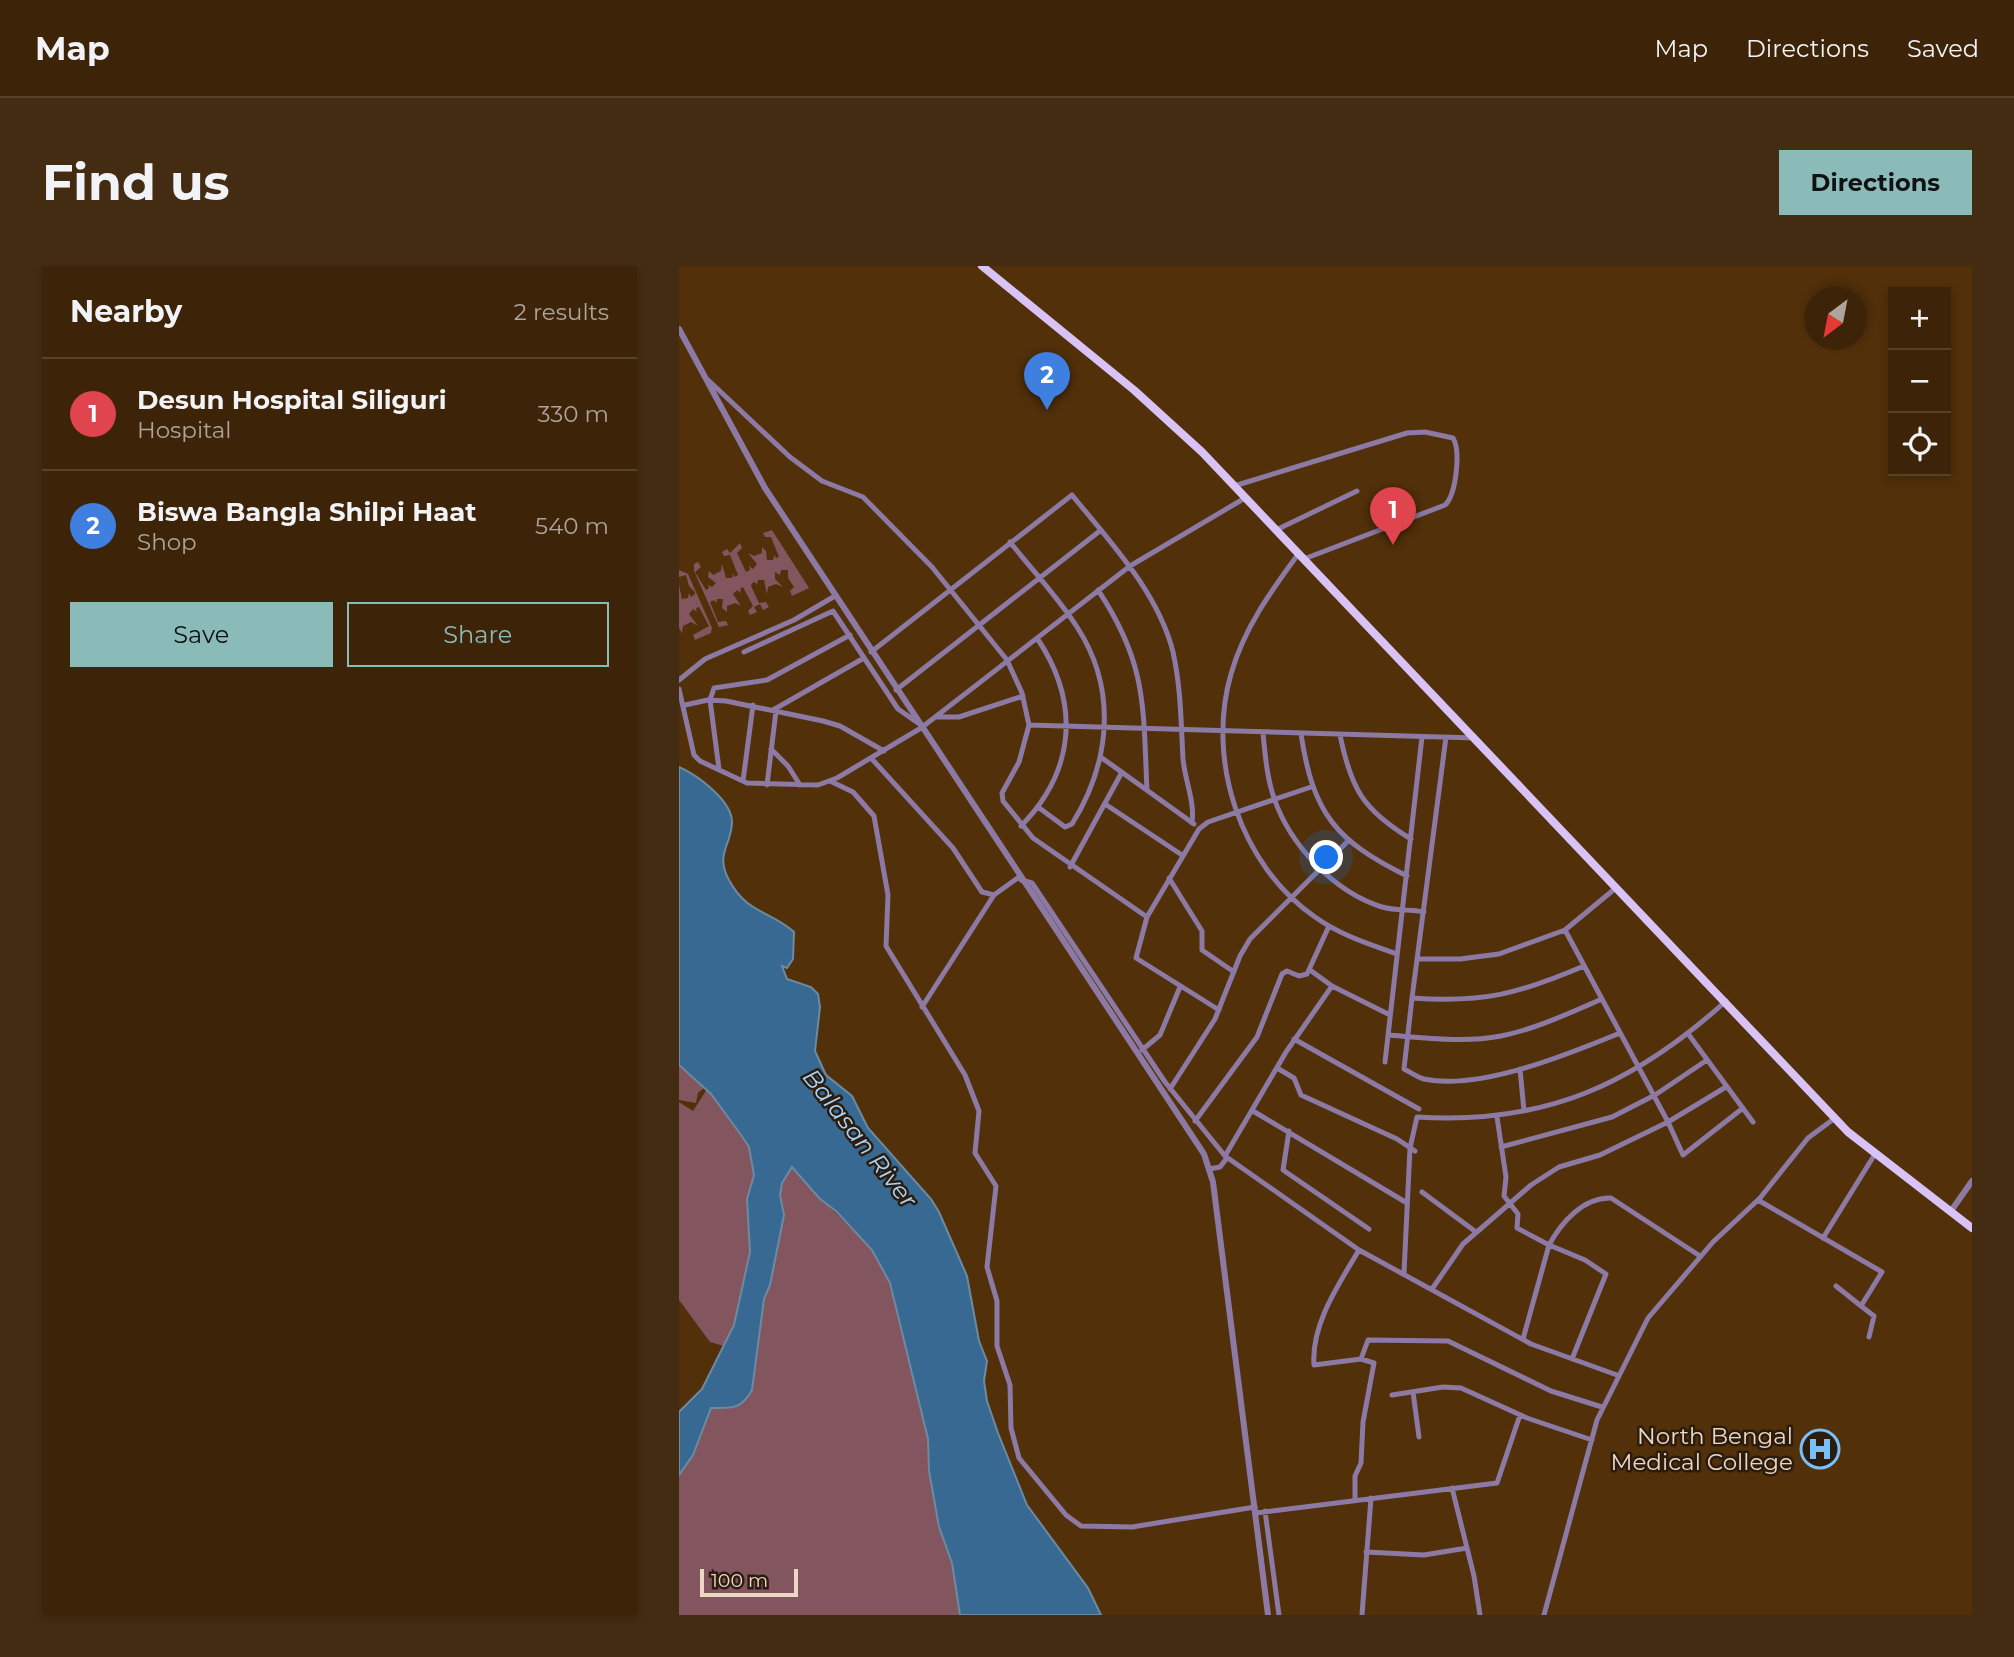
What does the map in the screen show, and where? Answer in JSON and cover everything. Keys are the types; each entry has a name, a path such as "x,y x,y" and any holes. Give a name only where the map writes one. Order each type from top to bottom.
{"main road":[{"path":"982,266 1155,407 1301,556 1835,1118 1875,1154 1972,1228"}],"street":[{"path":"679,329 765,488 919,726 1204,1154 1209,1169 1268,1615"},
{"path":"704,376 790,457 822,481 863,497 951,590 1007,660 1023,696 1029,725 1019,762 1002,793 1003,801 1021,826 1070,867 1147,918"},
{"path":"1234,486 1407,433 1425,432 1453,438 1456,447 1449,502 1439,508 1301,556 1261,606 1240,650 1227,690 1221,732 1224,759 1238,812 1261,860 1291,896 1329,926 1397,954"},
{"path":"1276,530 1357,491"},
{"path":"871,652 1072,495 1130,566 1161,621 1172,650 1183,731 1184,765 1193,808 1192,823"},
{"path":"679,689 696,758 743,781 767,785 800,785 830,781 884,751 935,717 1130,566 1245,498"},
{"path":"896,690 1101,530"},
{"path":"1010,542 1080,632 1097,668 1107,729 1102,758 1089,797 1072,824 1065,827 1038,807"},
{"path":"1098,590 1121,626 1135,658 1145,730 1147,790"},
{"path":"679,680 705,659 794,620 835,596"},
{"path":"744,652 829,610 836,613 901,713 919,726"},
{"path":"719,769 710,699 714,688 767,680 850,635"},
{"path":"1021,826 1038,807 1056,778 1067,727 1061,683 1037,638"},
{"path":"774,711 865,658"},
{"path":"935,717 959,718 1023,696"},
{"path":"685,705 710,699 753,705 833,724 884,751"},
{"path":"743,781 753,705"},
{"path":"767,785 774,711"},
{"path":"1029,725 1475,738"},
{"path":"1263,733 1274,799 1295,838 1320,869 1358,896 1403,911 1424,912"},
{"path":"1301,734 1311,786 1330,820 1347,841 1373,859 1407,876"},
{"path":"1340,735 1350,777 1367,806 1411,839"},
{"path":"1385,1062 1422,737"},
{"path":"1446,737 1404,1069 1423,1079 1459,1080 1537,1067 1620,1033"},
{"path":"771,749 788,766 800,785"},
{"path":"871,758 953,848 982,892 993,895"},
{"path":"1102,758 1199,828"},
{"path":"1070,867 1122,772"},
{"path":"830,781 853,792 874,816 888,895 887,946 965,1075 976,1103 980,1122 975,1153 996,1186 987,1267 997,1301 997,1346 1010,1385 1011,1427 1019,1458 1066,1515 1090,1528 1132,1527 1255,1510 1265,1511 1497,1483 1520,1415"},
{"path":"1219,1010 1136,958 1147,918 1199,828 1311,786"},
{"path":"1105,804 1182,855"},
{"path":"1170,1088 1219,1010 1250,939 1347,841"},
{"path":"922,1007 993,895 1020,878"},
{"path":"1020,878 1032,883 1142,1050 1195,1121 1226,1157 1359,1250 1523,1339 1617,1375"},
{"path":"1169,878 1202,931 1202,950 1234,972"},
{"path":"1418,959 1460,959 1499,954 1565,930 1617,887"},
{"path":"1195,1121 1257,1037 1282,974 1287,971 1303,976 1310,970 1329,926"},
{"path":"1565,930 1655,1095 1683,1155 1743,1108"},
{"path":"1412,998 1458,1001 1494,998 1531,988 1584,966"},
{"path":"1310,970 1332,986 1390,1015"},
{"path":"1209,1169 1220,1167 1294,1039 1332,986"},
{"path":"1142,1050 1160,1035 1180,987"},
{"path":"1388,1035 1452,1040 1500,1036 1540,1025 1602,999"},
{"path":"1404,1273 1407,1203 1417,1117 1497,1117 1596,1090 1640,1068 1689,1035 1726,1001"},
{"path":"1689,1035 1753,1122"},
{"path":"1294,1039 1419,1109"},
{"path":"1501,1147 1587,1126 1655,1095 1707,1060"},
{"path":"1277,1068 1294,1078 1301,1095 1413,1150"},
{"path":"1520,1069 1524,1111"},
{"path":"1432,1289 1463,1244 1510,1203 1559,1167 1600,1155 1668,1122 1726,1087"},
{"path":"1253,1111 1289,1130 1407,1203"},
{"path":"1497,1117 1506,1177 1504,1196 1518,1214 1517,1228 1585,1260 1606,1274 1571,1359"},
{"path":"1544,1615 1602,1407 1648,1318 1700,1256 1758,1200 1808,1138 1835,1118"},
{"path":"1289,1130 1283,1170 1369,1229"},
{"path":"1823,1238 1875,1154"},
{"path":"1951,1212 1972,1181"},
{"path":"1422,1192 1476,1232"},
{"path":"1523,1339 1549,1245 1567,1219 1591,1200 1611,1198 1700,1256"},
{"path":"1758,1200 1882,1272 1861,1306"},
{"path":"1355,1500 1355,1476 1361,1463 1363,1422 1374,1363 1361,1359 1314,1365 1313,1349 1337,1286 1359,1250"},
{"path":"1836,1286 1874,1316 1869,1337"},
{"path":"1361,1359 1368,1340 1448,1341 1551,1391 1602,1407"},
{"path":"1392,1395 1461,1388 1520,1415 1592,1440"},
{"path":"1413,1392 1419,1437"},
{"path":"1452,1488 1480,1615"},
{"path":"1362,1615 1371,1498"},
{"path":"1265,1511 1279,1615"},
{"path":"1366,1552 1424,1555 1467,1548"}],"shaded area":[{"path":"772,530 809,588 792,596 790,591 794,587 788,578 788,570 781,570 780,575 775,572 775,579 783,587 776,584 768,587 767,594 764,580 758,580 757,585 755,582 751,586 759,603 766,602 769,607 763,610 760,604 754,607 757,612 750,615 748,611 753,606 743,587 740,589 741,593 737,590 733,594 741,606 735,603 727,606 727,612 722,608 723,599 717,599 716,603 714,600 710,602 718,622 726,621 728,625 719,627 694,571 694,564 698,562 701,567 695,572 706,590 708,585 712,587 716,583 708,577 709,571 713,575 721,571 722,564 726,578 732,578 733,573 734,577 738,575 730,555 724,556 722,552 727,549 730,553 740,543 742,548 737,553 746,572 750,570 749,566 753,569 757,564 748,553 754,556 762,553 762,547 766,551 767,560 773,560 774,555 779,557 771,537 765,537 763,533"},
{"path":"679,570 688,574 712,628 711,633 695,640 693,635 709,626 699,607 696,608 697,612 693,609 689,614 698,626 691,622 683,626 682,633 679,628 679,585 682,599 688,598 689,593 691,597 695,592 689,586 686,575 679,577"},
{"path":"679,1065 705,1087 698,1093 696,1103 679,1100"},
{"path":"707,1089 749,1147 754,1175 747,1199 750,1252 734,1325 724,1346 710,1342 679,1300 679,1102 693,1111"},
{"path":"791,1167 872,1250 890,1283 928,1439 929,1471 939,1527 952,1563 960,1615 679,1615 679,1475 693,1455 711,1408 752,1390 764,1299 770,1285 784,1215 780,1195 782,1182"}],"water":[{"name":"Balasan River","path":"679,767 713,790 727,806 732,823 723,863 736,891 751,906 794,932 793,959 787,968 782,966 787,979 811,987 818,994 820,1007 815,1051 826,1075 852,1096 868,1128 931,1199 939,1212 967,1276 979,1341 987,1361 984,1381 987,1401 998,1433 1027,1505 1088,1588 1101,1615 960,1615 952,1563 939,1527 929,1471 928,1439 890,1283 872,1250 792,1167 782,1183 780,1195 784,1215 770,1285 764,1299 752,1390 744,1401 730,1408 711,1408 693,1455 679,1475 679,1412 702,1389 734,1325 750,1252 747,1199 754,1175 749,1147 741,1135 711,1094 679,1065"}],"place":[{"name":"Biswa Bangla Shilpi Haat","path":"1047,410"},
{"name":"Desun Hospital Siliguri","path":"1393,545"},
{"name":"North Bengal Medical College","path":"1820,1449"}]}
